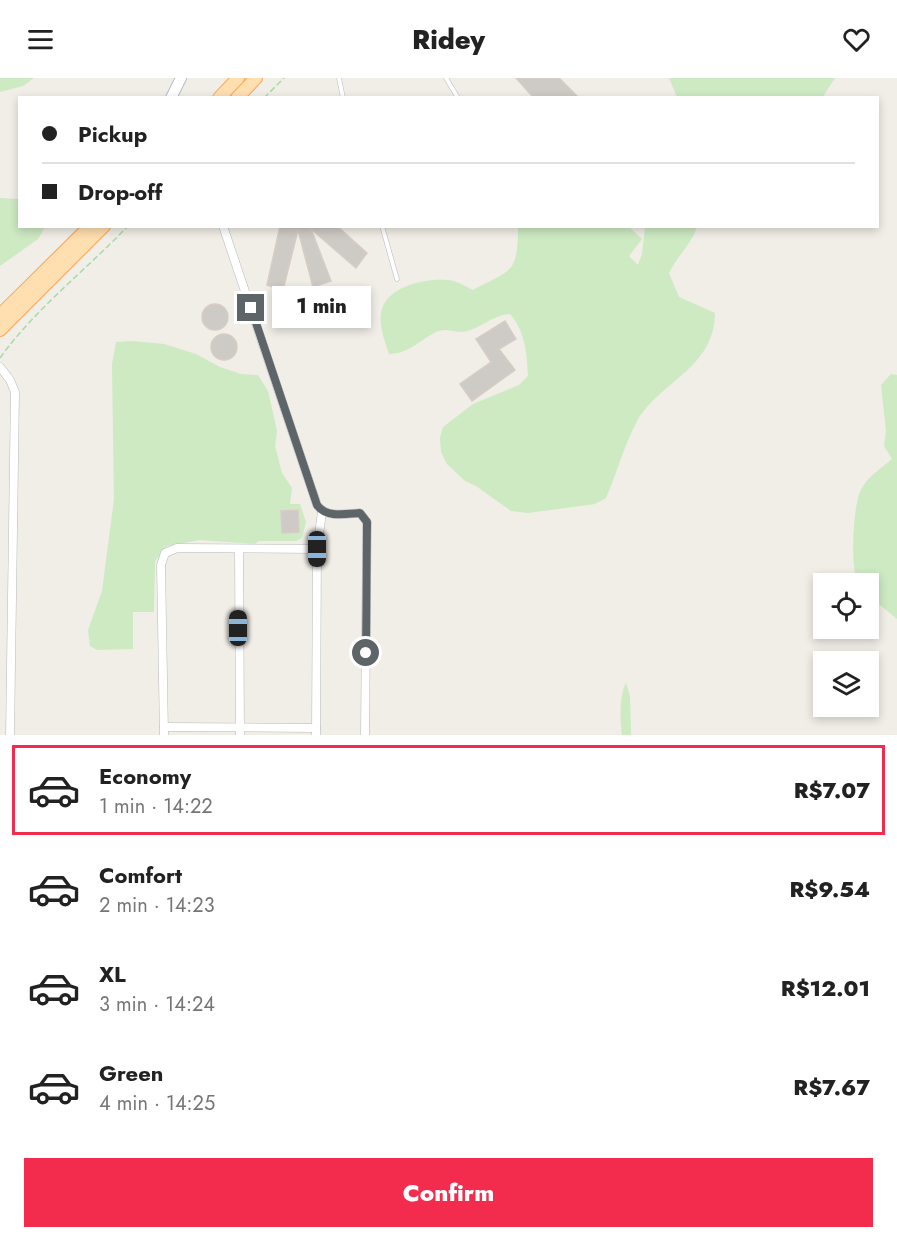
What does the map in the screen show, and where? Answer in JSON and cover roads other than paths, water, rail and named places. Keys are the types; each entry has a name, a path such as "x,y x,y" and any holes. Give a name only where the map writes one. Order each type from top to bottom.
{"main road":[{"path":"221,96 238,78"},
{"path":"239,96 256,78"},
{"path":"0,315 88,228"},
{"path":"1,331 102,228"}],"street":[{"path":"172,96 181,78"},
{"path":"224,228 314,496 322,512 317,549 316,732 164,731 161,565 163,557 169,551 177,548 317,549"},
{"path":"0,367 15,392 10,735"},
{"path":"322,512 360,513 367,522 365,735"},
{"path":"239,549 240,731"}],"lane":[{"path":"339,78 343,96"},
{"path":"446,78 457,96"},
{"path":"383,228 397,279"}]}
